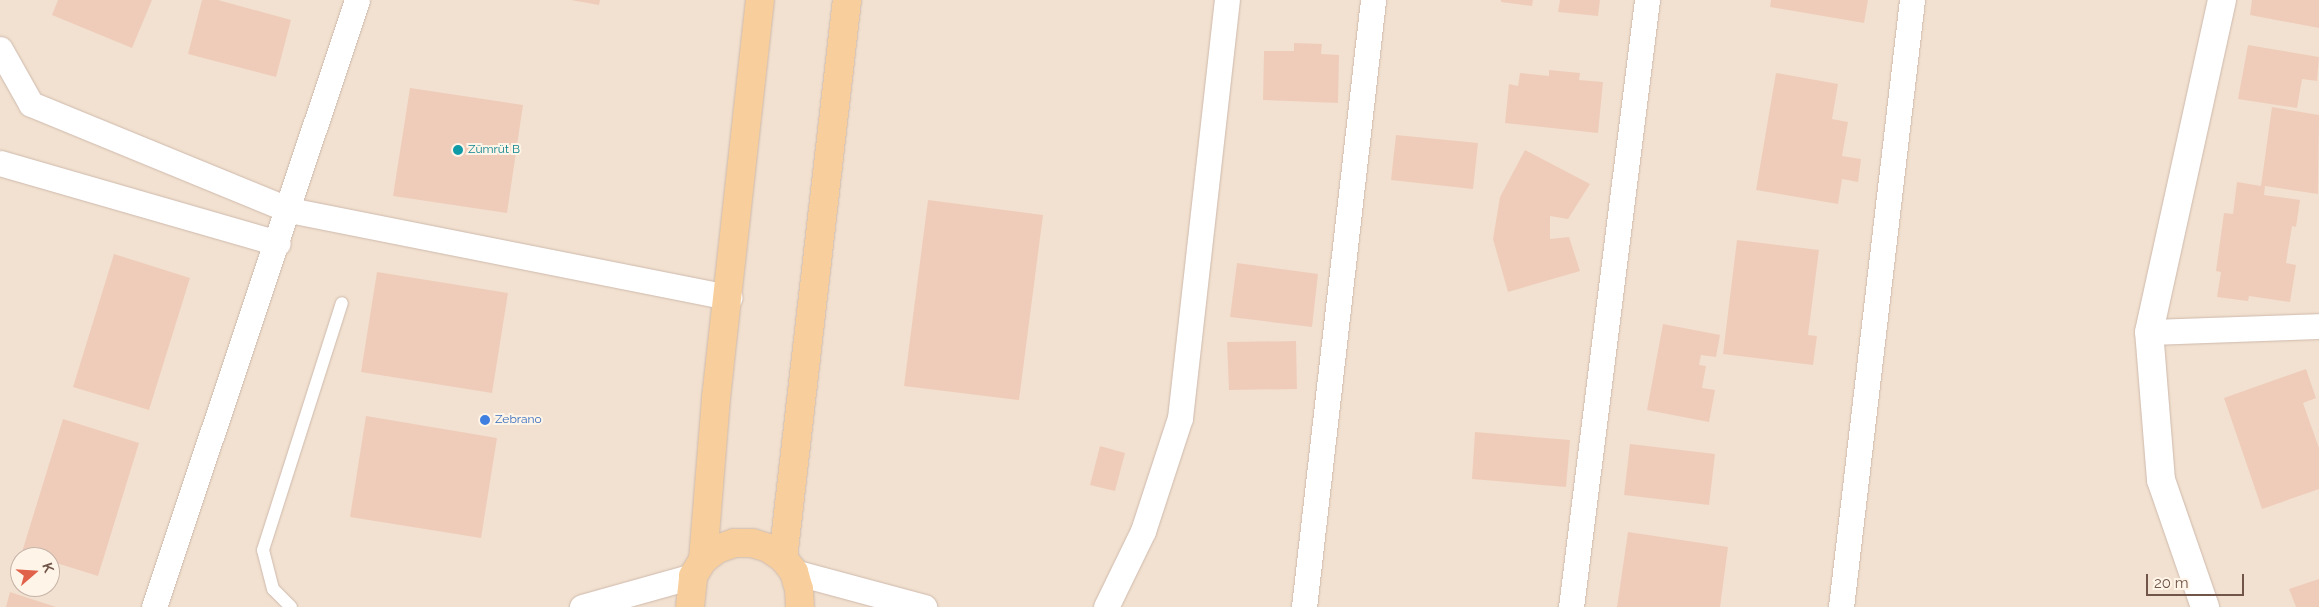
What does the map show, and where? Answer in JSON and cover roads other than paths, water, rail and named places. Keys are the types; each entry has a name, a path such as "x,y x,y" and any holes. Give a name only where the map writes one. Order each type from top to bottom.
{"main road":[{"path":"690,607 698,568 760,0"},
{"path":"800,607 799,589 789,565 847,0"},
{"path":"698,568 717,549 734,543 752,543 789,565"}],"street":[{"path":"154,607 278,243 357,0"},
{"path":"1106,607 1143,531 1180,418 1227,0"},
{"path":"1304,607 1373,0"},
{"path":"1571,607 1647,0"},
{"path":"1841,607 1912,0"},
{"path":"2205,607 2161,480 2149,332 2222,0"},
{"path":"0,49 32,104 289,210 728,297"},
{"path":"3,171 278,243"},
{"path":"2149,332 2319,326"},
{"path":"789,565 924,607"},
{"path":"582,607 698,568"}],"lane":[{"path":"291,607 273,589 263,550 342,303"}],"place":[{"name":"Zümrüt B","path":"458,150"},
{"name":"Zebrano","path":"485,420"}]}
